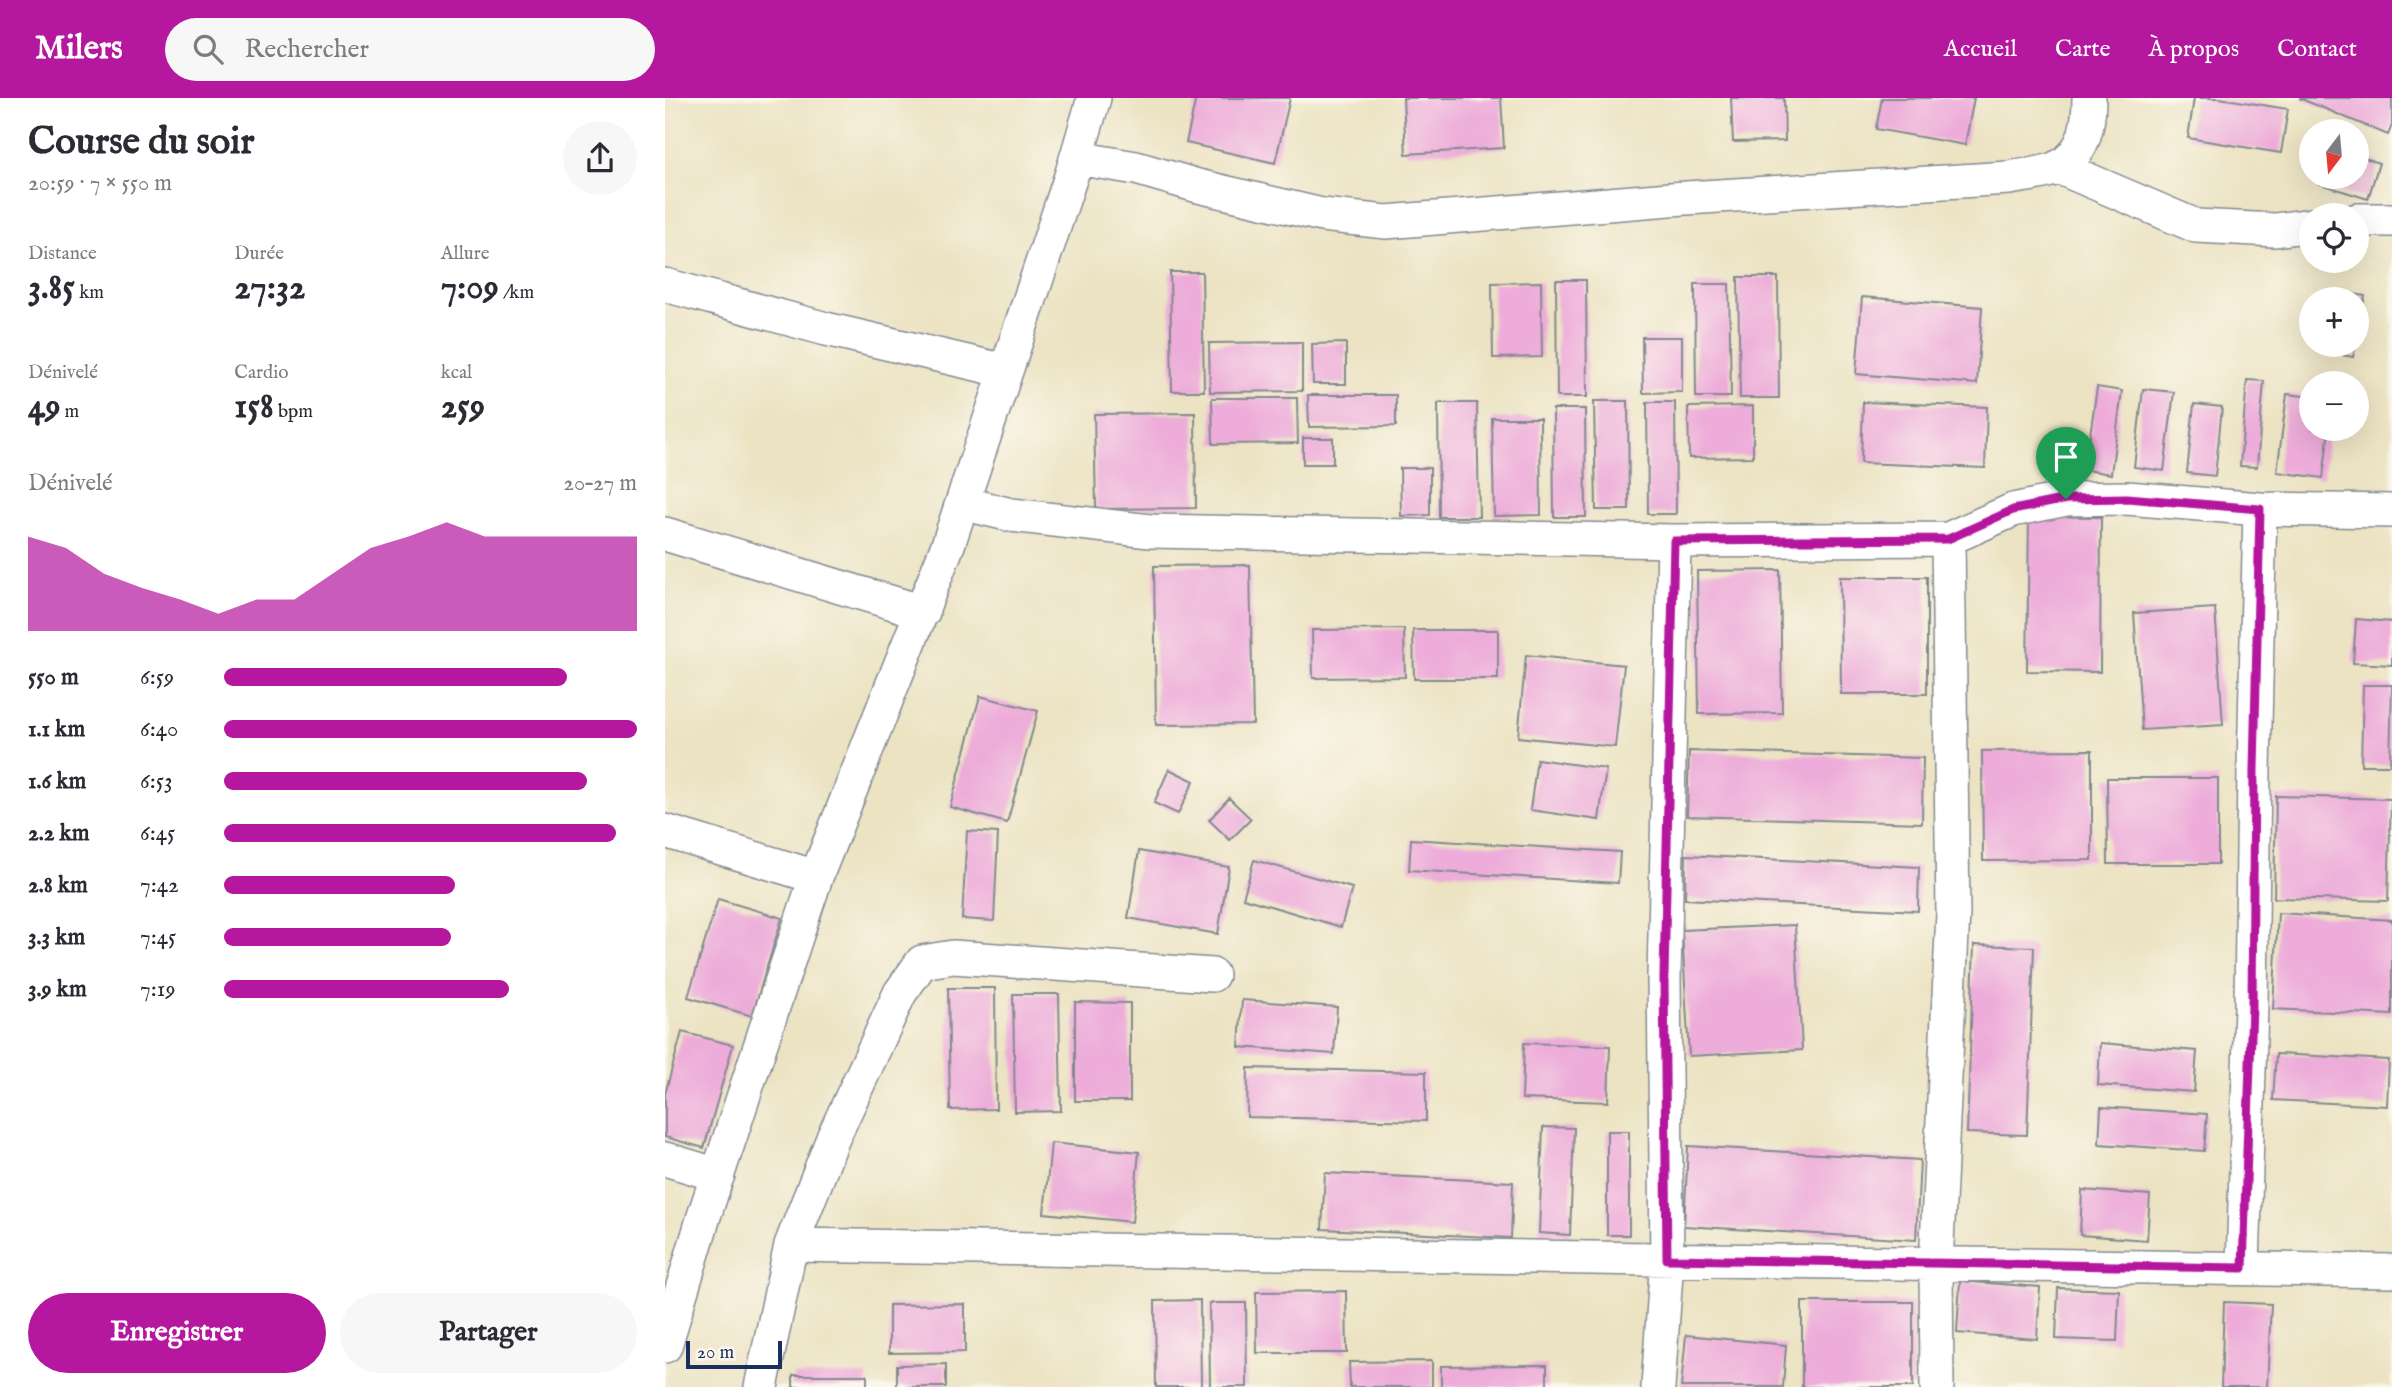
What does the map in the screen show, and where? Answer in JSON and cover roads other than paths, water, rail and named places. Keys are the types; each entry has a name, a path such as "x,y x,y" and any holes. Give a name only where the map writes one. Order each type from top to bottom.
{"street":[{"path":"665,1346 816,877 923,612 963,503 1077,158 1094,98"},
{"path":"1077,158 1136,168 1299,211 1386,222 1670,199 2009,178 2058,167 2078,151 2089,123 2089,98"},
{"path":"2058,167 2196,226 2275,230 2299,227"},
{"path":"2369,220 2392,220"},
{"path":"665,285 826,330 1006,371"},
{"path":"963,503 1011,515 1150,531 1674,541 1948,539 2013,510 2066,499 2127,498 2260,509 2392,511"},
{"path":"2243,1268 2252,1006 2260,509"},
{"path":"665,534 923,612"},
{"path":"1937,1387 1936,1264 1953,913 1948,539"},
{"path":"1658,1387 1667,1259 1664,977 1674,541"},
{"path":"665,831 816,877"},
{"path":"761,1387 790,1245 833,1138 900,993 922,962 953,957 1212,975"},
{"path":"665,1159 718,1175"},
{"path":"790,1245 2392,1271"}]}
